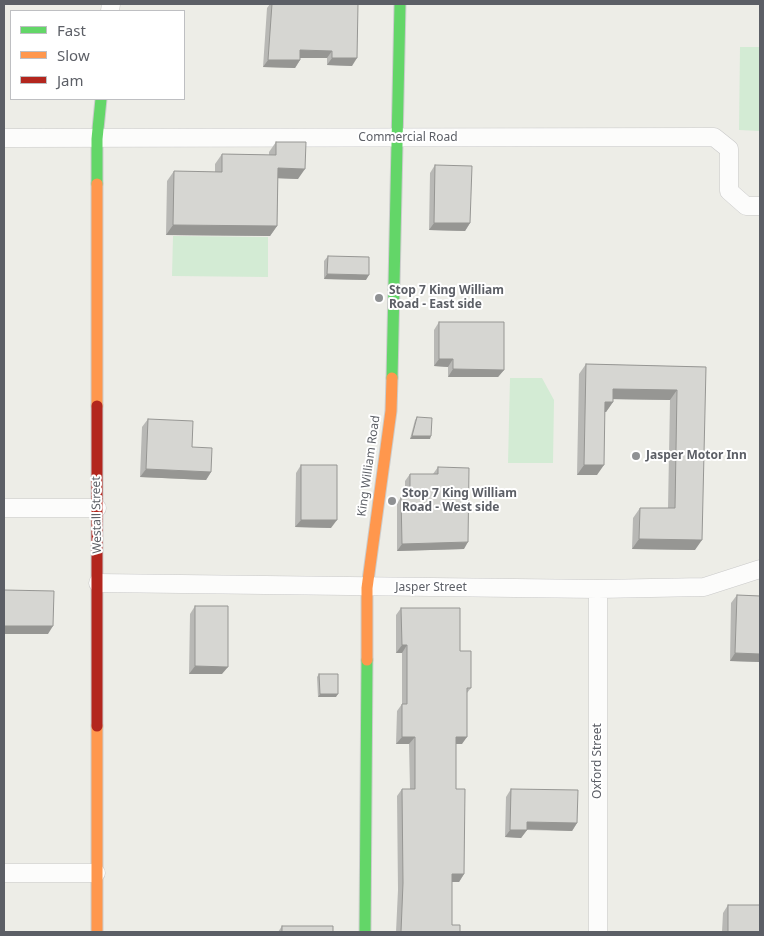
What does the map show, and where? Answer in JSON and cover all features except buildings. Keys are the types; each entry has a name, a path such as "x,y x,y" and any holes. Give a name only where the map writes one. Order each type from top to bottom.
{"main road":[{"name":"King William Road","path":"365,932 367,588 391,411 400,4"},
{"name":"Westall Street","path":"96,932 98,583 97,139 102,100"}],"street":[{"name":"Commercial Road","path":"4,138 714,137 729,149 729,191 746,206 760,206"},
{"path":"4,508 97,508"},
{"name":"Jasper Street","path":"98,583 598,590 704,587 760,569"},
{"name":"Oxford Street","path":"598,590 598,932"},
{"path":"4,873 96,873"}],"green space":[{"path":"740,47 760,47 760,131 739,130"},
{"path":"173,236 268,237 268,277 172,276"},
{"path":"510,378 542,378 554,400 553,463 508,463"}],"traffic: fast":[{"path":"392,378 400,4"},
{"path":"97,184 97,139 101,100"},
{"path":"365,932 367,660"}],"traffic: slow":[{"path":"97,184 97,406"},
{"path":"367,660 367,588 391,411 392,378"},
{"path":"97,726 97,932"}],"traffic: jam":[{"path":"97,406 97,726"}],"place":[{"name":"Stop 7 King William Road - East side","path":"379,298"},
{"name":"Jasper Motor Inn","path":"636,456"},
{"name":"Stop 7 King William Road - West side","path":"392,501"}]}
